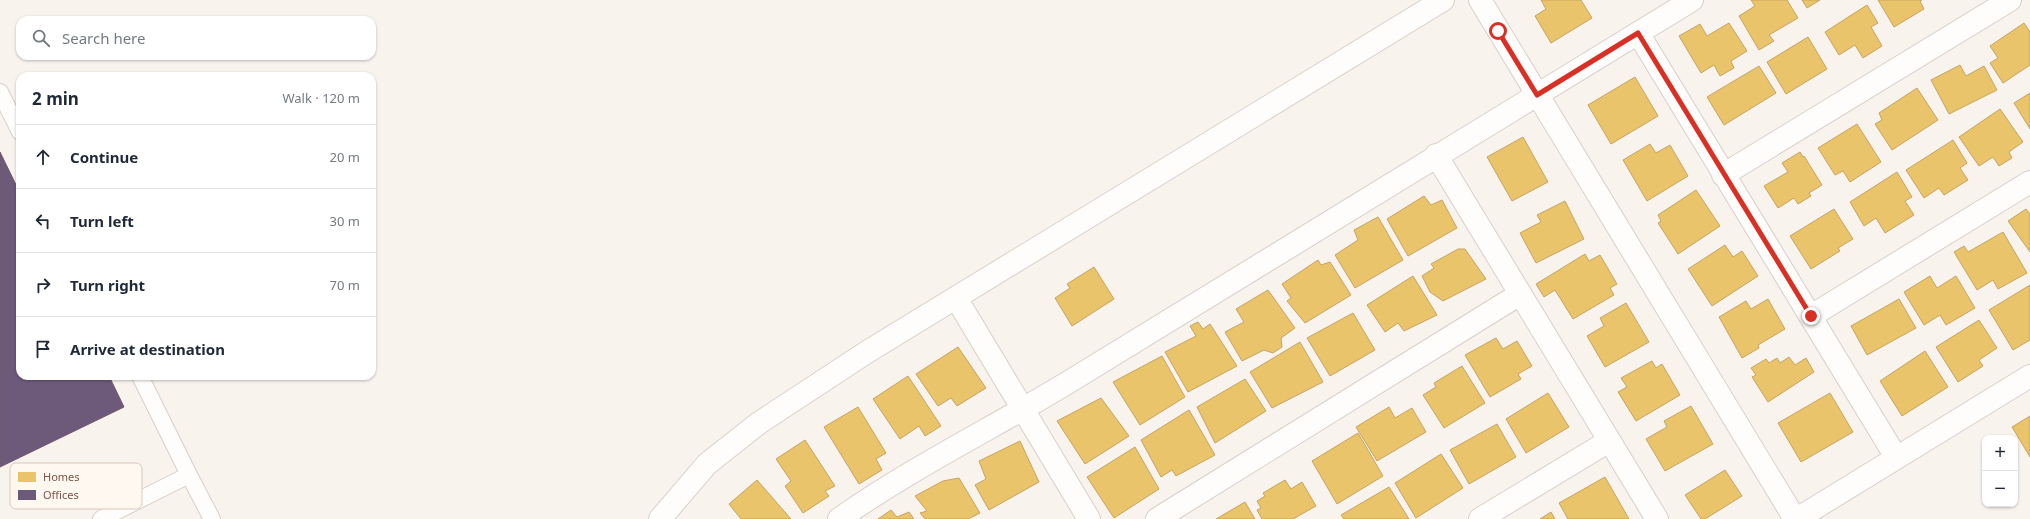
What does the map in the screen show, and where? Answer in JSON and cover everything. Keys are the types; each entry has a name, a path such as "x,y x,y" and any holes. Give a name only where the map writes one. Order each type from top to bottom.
{"street":[{"path":"660,519 707,464 759,422 956,298 1443,0"},
{"path":"1480,0 1796,519 2030,376"},
{"path":"839,519 923,467 1024,410 1436,155 1692,0"},
{"path":"1723,175 2010,0"},
{"path":"1638,33 1723,175 1811,316 1896,457"},
{"path":"1436,155 1657,519"},
{"path":"1811,316 2030,182"},
{"path":"1157,519 1520,294"},
{"path":"956,298 1089,519"},
{"path":"1480,519 1609,441"}],"lane":[{"path":"0,92 16,124"},
{"path":"142,380 212,519"},
{"path":"142,498 189,475"},
{"path":"101,519 121,509"}],"building: Homes":[{"path":"1541,0 1581,0 1592,18 1551,43 1535,16 1546,9"},
{"path":"1751,0 1787,0 1798,18 1769,35 1774,41 1759,50 1739,16 1755,6"},
{"path":"1802,0 1820,0 1807,8"},
{"path":"1878,0 1922,0 1920,1 1924,9 1894,27"},
{"path":"1867,5 1878,23 1871,27 1882,46 1863,58 1855,45 1839,55 1825,32"},
{"path":"1729,23 1747,51 1731,61 1734,68 1720,76 1714,65 1701,73 1679,36 1700,24 1707,36"},
{"path":"2024,23 2030,32 2030,65 2003,83 1990,63 1998,58 1990,46"},
{"path":"1808,37 1827,69 1786,94 1767,62"},
{"path":"1960,65 1966,76 1984,66 1997,90 1949,114 1931,80"},
{"path":"1759,66 1776,93 1724,125 1707,97"},
{"path":"1635,77 1658,116 1611,144 1588,105"},
{"path":"1917,88 1938,120 1892,150 1875,124 1882,120 1879,113"},
{"path":"2030,93 2030,129 2014,103"},
{"path":"2000,109 2023,142 2009,152 2012,158 1999,166 1993,157 1979,166 1959,137"},
{"path":"1857,124 1881,162 1850,182 1843,171 1835,175 1818,148"},
{"path":"1523,137 1548,182 1512,201 1487,157"},
{"path":"1953,140 1967,163 1960,168 1968,180 1944,195 1939,188 1924,198 1906,170"},
{"path":"1650,144 1656,153 1670,145 1688,176 1647,201 1623,160"},
{"path":"1800,152 1822,185 1809,193 1811,196 1798,204 1794,198 1778,208 1764,186 1788,172 1782,163"},
{"path":"1897,172 1912,197 1905,201 1914,215 1885,233 1876,218 1864,226 1850,202"},
{"path":"1696,190 1720,226 1678,254 1658,223 1661,221 1658,215"},
{"path":"1424,196 1431,205 1442,200 1457,228 1408,256 1387,219"},
{"path":"1565,201 1584,239 1536,263 1520,233 1541,222 1537,215"},
{"path":"1834,209 1853,239 1838,248 1840,251 1811,269 1790,236"},
{"path":"2026,209 2030,214 2030,252 2008,221"},
{"path":"1378,217 1403,260 1355,288 1335,255 1358,240 1354,230"},
{"path":"2003,232 2027,273 1998,289 1993,280 1977,290 1954,252 1964,246 1968,252"},
{"path":"1725,245 1733,257 1742,251 1758,276 1712,306 1688,269"},
{"path":"1458,249 1465,249 1486,279 1443,301 1430,292 1422,276 1434,268 1431,264"},
{"path":"1585,254 1589,261 1600,255 1617,284 1610,288 1614,295 1573,319 1555,290 1544,297 1536,284"},
{"path":"1318,260 1321,265 1330,262 1351,295 1305,323 1287,301 1291,298 1282,284"},
{"path":"1094,267 1114,299 1072,326 1055,298 1070,288 1067,284"},
{"path":"1413,276 1437,315 1404,331 1398,323 1385,332 1367,305"},
{"path":"1930,276 1937,288 1956,276 1975,308 1946,325 1940,315 1924,325 1904,292"},
{"path":"2030,285 2030,340 2013,350 1989,310"},
{"path":"1268,290 1295,328 1281,338 1282,347 1273,353 1264,350 1242,361 1225,332 1244,322 1236,309"},
{"path":"1768,299 1785,329 1758,345 1759,348 1742,358 1719,317 1746,301 1751,309"},
{"path":"1899,299 1916,328 1867,355 1851,326"},
{"path":"1626,303 1649,342 1605,367 1587,336 1604,326 1600,318"},
{"path":"1353,313 1375,350 1330,376 1307,338"},
{"path":"1979,320 1997,348 1979,360 1983,366 1958,382 1936,347"},
{"path":"1198,322 1203,329 1210,324 1237,366 1188,392 1165,352 1196,336 1190,326"},
{"path":"1496,338 1503,349 1517,341 1532,366 1518,374 1521,379 1490,397 1465,355"},
{"path":"1300,342 1323,382 1272,408 1250,372"},
{"path":"958,347 986,388 957,406 951,398 938,406 916,374"},
{"path":"1925,351 1948,387 1902,416 1880,381"},
{"path":"1162,356 1185,397 1140,425 1113,382"},
{"path":"1789,357 1795,365 1806,358 1814,372 1768,402 1752,377 1756,375 1751,368 1766,359 1769,363 1777,358 1780,363"},
{"path":"1652,361 1656,368 1662,364 1680,395 1636,421 1618,392 1627,387 1621,378"},
{"path":"1462,366 1485,403 1444,428 1423,395 1436,387 1434,383"},
{"path":"908,376 941,426 925,436 919,426 900,439 873,399"},
{"path":"1245,379 1266,411 1215,443 1197,407"},
{"path":"1548,393 1569,427 1526,453 1506,419"},
{"path":"1830,393 1853,432 1801,462 1778,423"},
{"path":"1101,398 1129,436 1085,464 1057,421"},
{"path":"1691,406 1713,444 1665,471 1646,439 1667,427 1664,421"},
{"path":"858,407 886,453 876,459 882,470 859,484 824,427"},
{"path":"1389,407 1395,418 1412,408 1426,432 1377,461 1356,427"},
{"path":"1189,410 1215,455 1176,476 1172,470 1161,477 1141,440"},
{"path":"2030,416 2030,457 2018,435 2012,427"},
{"path":"1497,424 1516,457 1469,484 1450,450"},
{"path":"1358,433 1383,476 1337,504 1312,461"},
{"path":"805,440 835,486 825,491 829,496 803,513 785,486 791,481 776,459"},
{"path":"1020,441 1039,482 989,510 975,485 986,479 979,461"},
{"path":"1135,447 1159,489 1114,518 1087,477"},
{"path":"1441,454 1463,488 1416,518 1395,483"},
{"path":"1725,470 1742,496 1705,519 1701,519 1685,495"},
{"path":"1605,477 1629,519 1568,519 1559,503"},
{"path":"959,478 980,513 968,519 925,519 920,513 927,511 915,496 943,481"},
{"path":"757,480 791,519 741,519 729,504"},
{"path":"1285,480 1291,489 1302,482 1316,506 1293,519 1262,519 1257,510 1261,508 1257,501 1265,496 1263,493"},
{"path":"1389,487 1409,519 1344,519 1341,515"},
{"path":"1245,502 1255,519 1216,519"},
{"path":"891,510 897,517 909,512 914,519 878,519"},
{"path":"1551,512 1555,519 1540,519"}],"building: Offices":[{"path":"0,152 16,185 16,380 111,380 124,407 0,467"}],"route":[{"path":"1498,31 1537,95 1638,33 1723,175 1811,316"}]}
